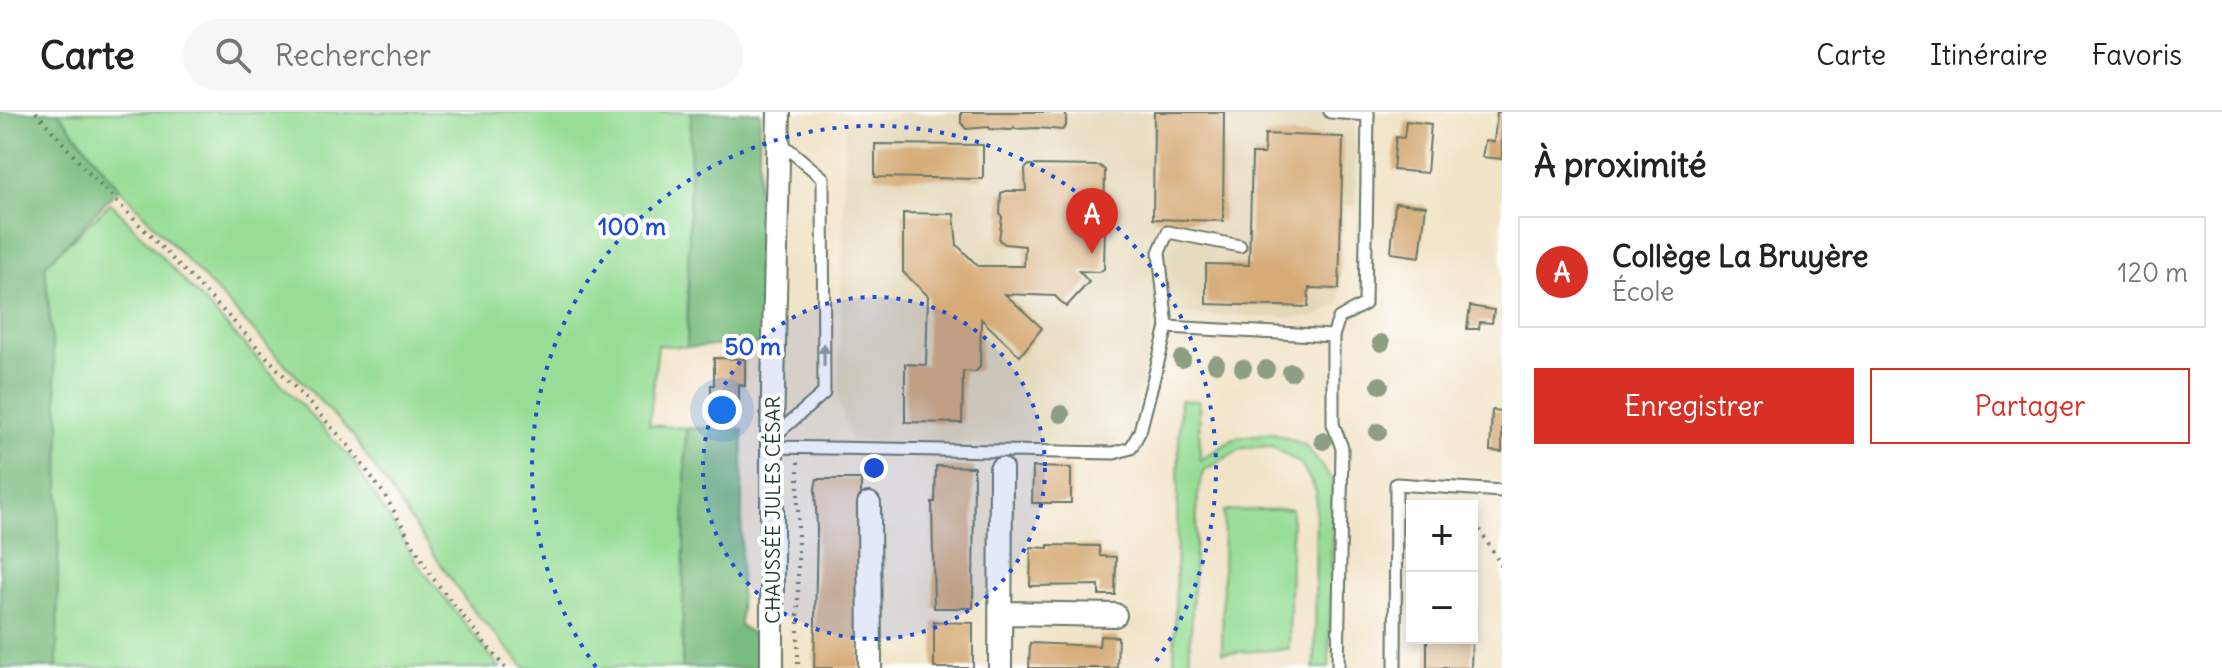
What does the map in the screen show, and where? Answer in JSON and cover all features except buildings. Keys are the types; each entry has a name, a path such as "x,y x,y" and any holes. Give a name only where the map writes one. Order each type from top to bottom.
{"street":[{"name":"CHAUSSÉE JULES CÉSAR","path":"772,668 772,442 779,112"},
{"path":"1000,668 1001,469"},
{"path":"869,504 870,668"},
{"path":"1001,613 1115,615"}],"lane":[{"path":"1330,112 1368,113 1365,304 1339,318 1333,336 1333,424 1342,448 1338,668"},
{"path":"772,442 824,393 823,178 779,141"},
{"path":"772,442 798,447 1114,453 1131,448 1140,431 1167,327 1159,252 1168,232 1240,246"},
{"path":"1167,327 1333,336"},
{"path":"1395,668 1396,484 1502,491"}],"path":[{"path":"36,112 86,170 185,270 348,445 384,494 432,577 505,668"},
{"path":"798,447 798,668"},
{"path":"1478,526 1502,567"}],"shaded area":[{"path":"897,112 1355,112 1356,205 1343,206 1340,304 1313,318 1156,314 1132,432 1112,447 851,441 838,398 846,122 896,117"}],"green space":[{"path":"0,112 58,112 119,188 45,266 60,426 57,668 0,668"},
{"path":"58,112 691,112 687,347 658,345 649,425 686,428 682,668 525,668 470,607 353,436 119,188"},
{"path":"691,112 760,112 758,197 762,344 687,347"},
{"path":"111,203 351,458 417,563 500,668 57,668 45,265"},
{"path":"1180,400 1199,401 1200,460 1237,437 1274,433 1305,445 1333,481 1329,668 1313,668 1316,491 1301,464 1271,446 1243,448 1203,471 1198,494 1189,668 1174,668"},
{"path":"686,428 743,429 740,625 756,637 758,668 682,668"},
{"path":"1292,509 1289,649 1222,653 1224,511"}],"place":[{"name":"Collège La Bruyère","path":"1092,254"}]}
